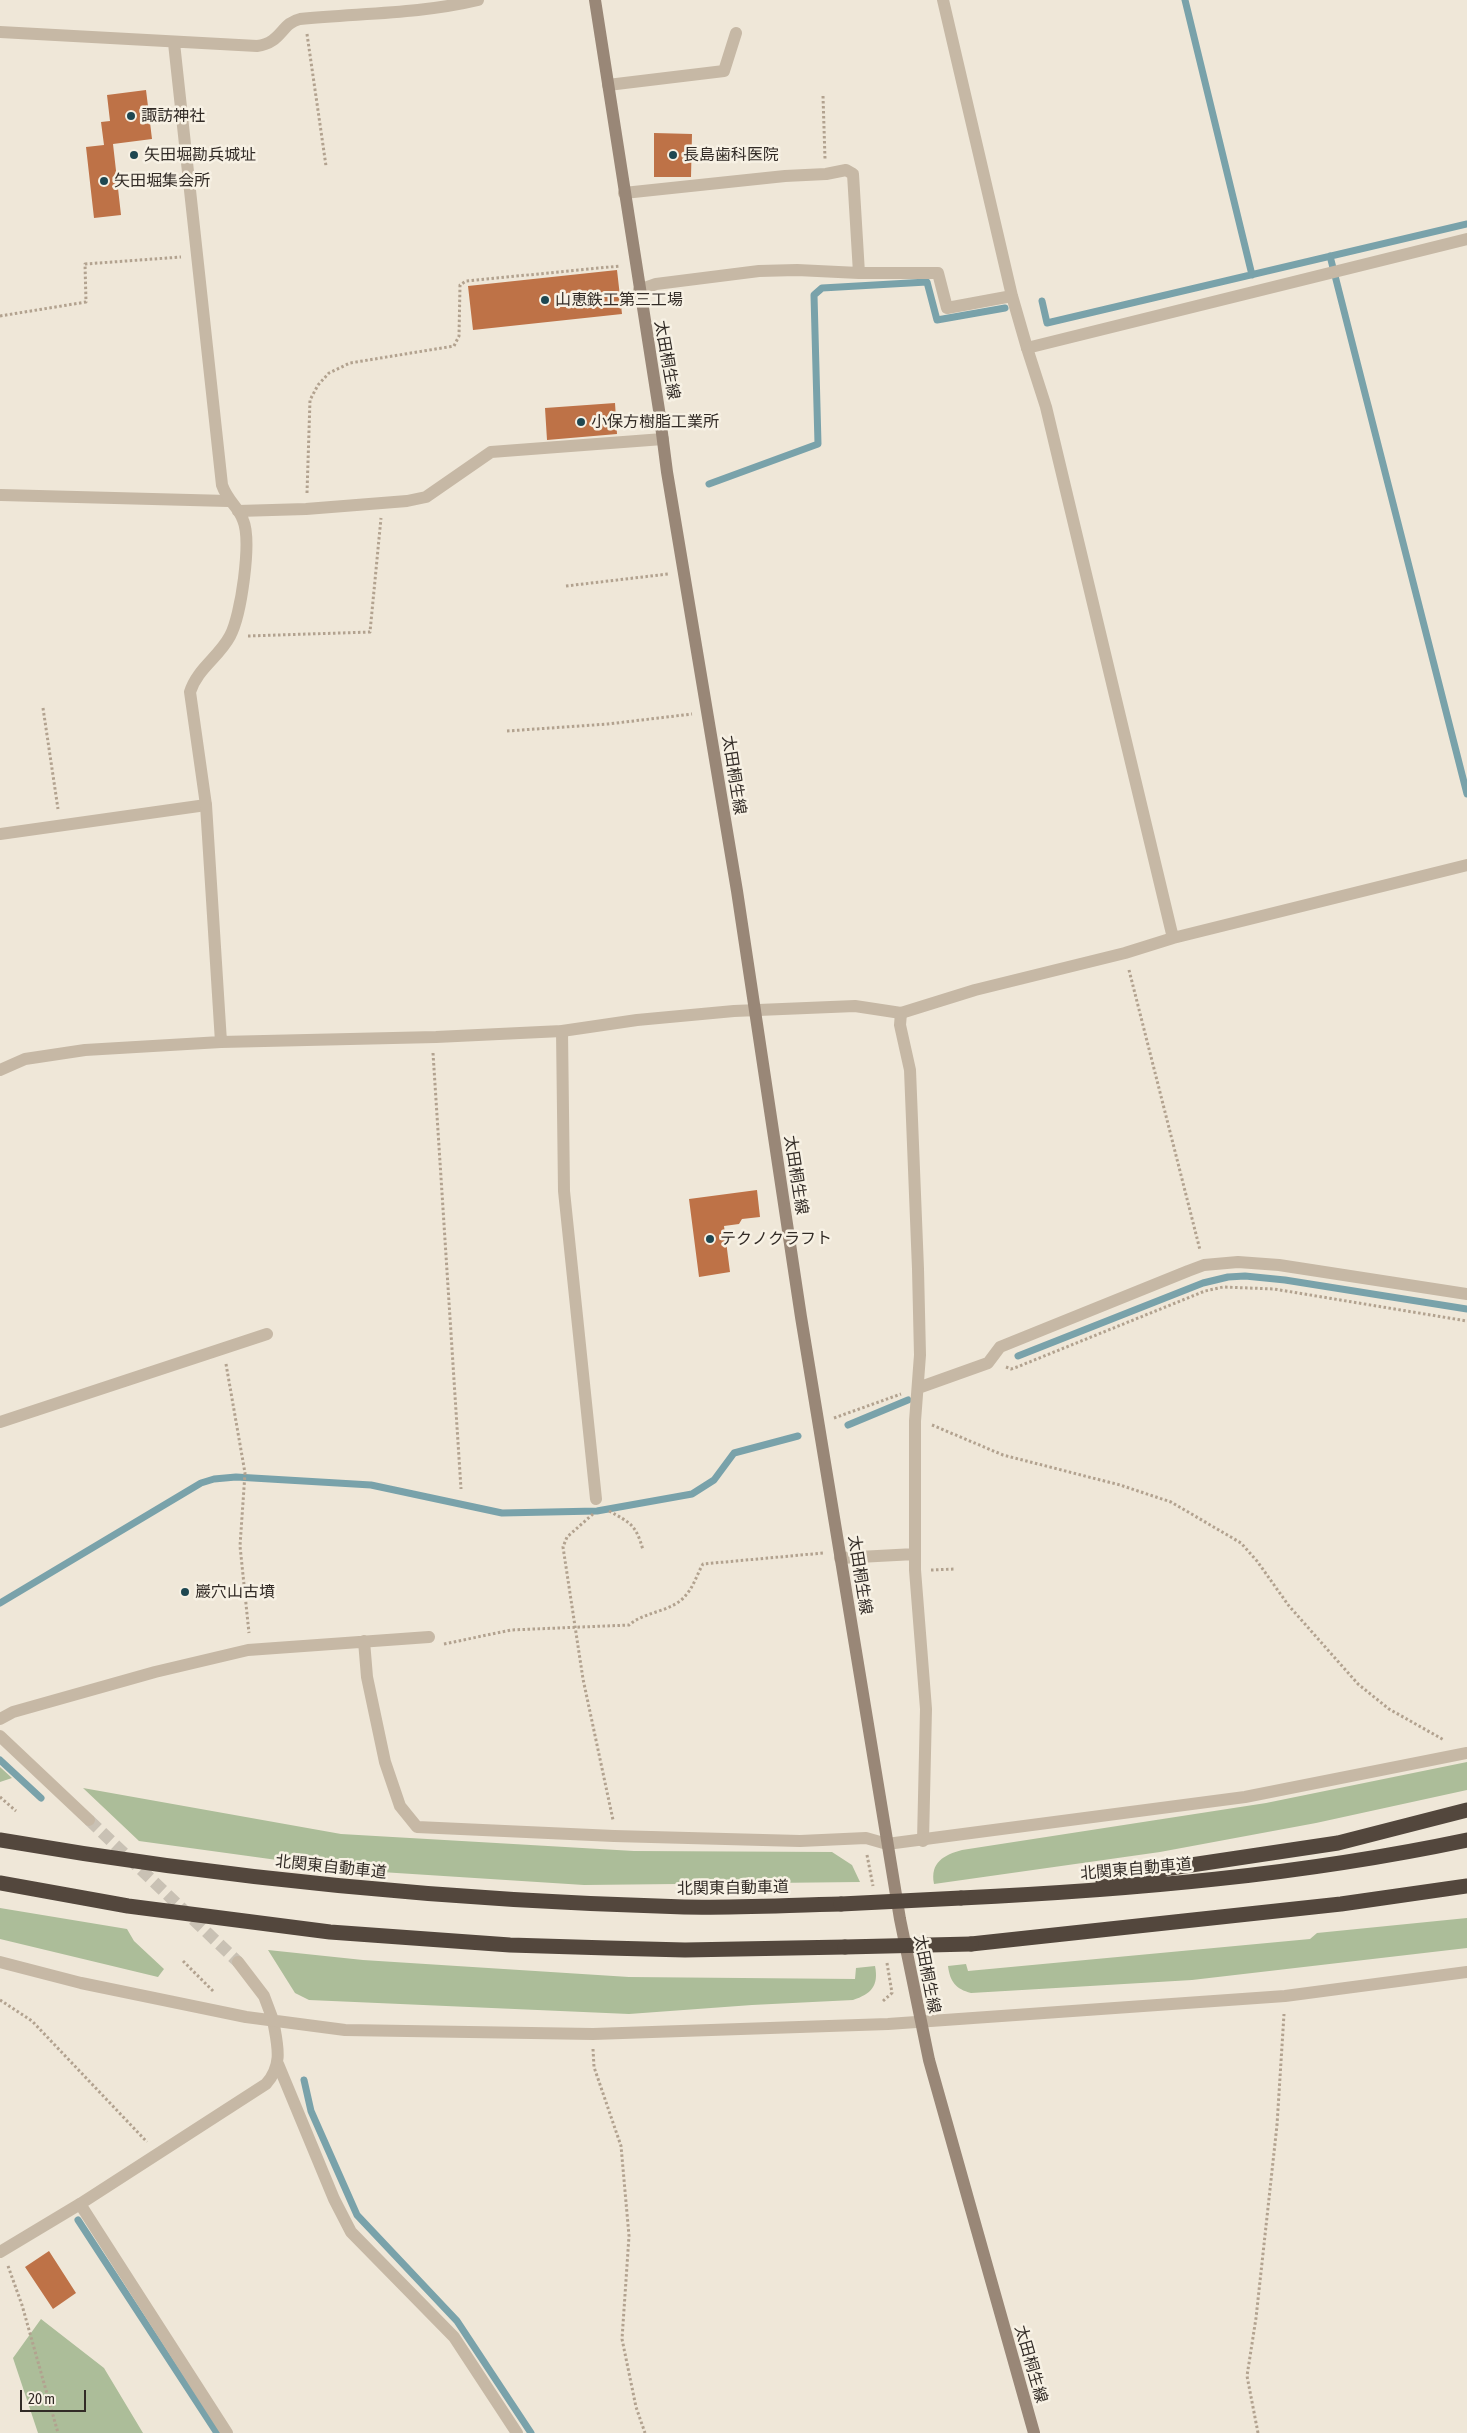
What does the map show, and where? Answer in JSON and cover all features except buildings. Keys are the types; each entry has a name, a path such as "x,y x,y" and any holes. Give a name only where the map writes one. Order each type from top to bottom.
{"highway":[{"path":"1038,1895 1171,1868 1338,1843 1467,1810"},
{"name":"北関東自動車道","path":"0,1840 118,1860 335,1887 511,1900 686,1907 841,1904 1038,1895 1224,1878 1338,1863 1467,1840"},
{"path":"0,1883 128,1906 330,1932 510,1944 686,1950 971,1944 1331,1905 1467,1886"}],"main road":[{"name":"太田桐生線","path":"595,0 683,572 755,1010 840,1558 887,1844 920,2021 970,2212 1034,2433"}],"street":[{"path":"0,32 174,43 265,45 276,40 296,20 305,18 408,12 445,8 478,0"},
{"path":"943,0 1012,296 1046,408 1173,938"},
{"path":"608,85 724,71 736,33"},
{"path":"174,43 222,485 228,501 238,511 246,533 243,584 239,608 230,636 193,681 190,692 206,805 221,1042"},
{"path":"624,193 785,176 826,174 846,170 853,174 859,273"},
{"path":"1027,348 1467,240"},
{"path":"639,290 656,284 759,271 797,270 859,273 938,273 946,308 1012,296"},
{"path":"238,511 382,504 426,497 481,457 501,450 663,439"},
{"path":"1,495 228,501"},
{"path":"0,834 206,805"},
{"path":"0,1070 25,1059 78,1051 221,1042 436,1037 562,1031 637,1020 755,1010 855,1006 901,1013 975,990 1125,954 1173,938 1467,865"},
{"path":"901,1013 900,1025 910,1070 918,1269 920,1355 915,1421 915,1570 926,1709 922,1841"},
{"path":"562,1031 561,1114 564,1191 597,1502"},
{"path":"918,1388 988,1363 1000,1347 1204,1265 1238,1262 1279,1265 1467,1294"},
{"path":"0,1422 267,1334"},
{"path":"840,1558 915,1554"},
{"path":"0,1719 13,1712 155,1672 250,1650 429,1636"},
{"path":"364,1641 367,1677 385,1762 400,1806 417,1827 614,1836 800,1841 866,1838 887,1844 922,1841 1245,1797 1467,1753"},
{"path":"0,1736 89,1820"},
{"path":"0,1962 101,1987 273,2020 345,2030 593,2034 920,2021 1285,1996 1467,1972"},
{"path":"238,1962 264,1996 273,2020 278,2045 278,2064 334,2199 351,2232 454,2337 517,2433"},
{"path":"2,2252 14,2242 80,2204 266,2084 278,2064"},
{"path":"80,2204 227,2433"}],"path":[{"path":"305,18 326,166"},
{"path":"822,96 826,174"},
{"path":"0,316 86,302 85,264 196,255"},
{"path":"306,509 310,400 318,386 329,373 350,363 454,346 459,336 460,285 466,281 635,264"},
{"path":"230,636 370,632 382,504"},
{"path":"566,586 683,572"},
{"path":"43,708 60,825"},
{"path":"507,731 608,724 707,712"},
{"path":"1125,954 1204,1265"},
{"path":"436,1037 433,1049 433,1064 461,1489"},
{"path":"993,1356 1011,1369 1205,1291 1224,1287 1274,1290 1467,1320"},
{"path":"224,1349 245,1473 246,1485 240,1546 250,1650"},
{"path":"834,1418 918,1388"},
{"path":"915,1421 924,1422 1003,1455 1120,1485 1171,1502 1241,1543 1257,1561 1289,1606 1358,1684 1389,1709 1449,1742"},
{"path":"614,1836 613,1822 574,1626 563,1547 567,1537 592,1516 597,1502 632,1523 638,1531 643,1550"},
{"path":"440,1644 511,1630 629,1625 639,1616 676,1604 687,1595 703,1564 825,1552"},
{"path":"915,1570 955,1570"},
{"path":"0,1797 16,1811"},
{"path":"183,1961 220,1998"},
{"path":"1258,2433 1247,2376 1256,2318 1277,2126 1285,1996"},
{"path":"0,2000 32,2021 158,2154"},
{"path":"593,2034 594,2067 621,2146 629,2236 622,2338 636,2407 645,2433"},
{"path":"2,2252 22,2305 58,2433"}],"green space":[{"path":"1467,1762 1467,1790 1316,1823 1160,1852 934,1884 933,1876 936,1865 949,1854 962,1850 1266,1803"},
{"path":"0,1767 12,1778 0,1782"},
{"path":"83,1788 341,1834 634,1851 832,1852 852,1865 860,1882 584,1885 350,1870 139,1841"},
{"path":"0,1908 127,1929 134,1941 164,1969 158,1977 0,1939"},
{"path":"1467,1918 1467,1948 1192,1980 971,1993 961,1989 952,1981 948,1966 966,1964 968,1971 1310,1939 1317,1933"},
{"path":"268,1950 363,1960 629,1977 855,1979 856,1968 875,1966 876,1979 869,1992 853,2000 629,2014 309,2000 295,1993"},
{"path":"41,2319 104,2368 143,2433 38,2433 13,2358"}],"waterway":[{"path":"1185,0 1252,275"},
{"path":"1042,301 1047,323 1467,224"},
{"path":"1330,256 1467,794"},
{"path":"709,484 818,444 814,295 822,288 927,282 937,320 1005,308"},
{"path":"1018,1356 1203,1283 1228,1277 1245,1276 1285,1280 1467,1309"},
{"path":"848,1425 908,1400"},
{"path":"0,1603 201,1483 214,1479 236,1477 371,1485 502,1513 597,1511 692,1494 714,1480 734,1453 798,1436"},
{"path":"0,1760 41,1798"},
{"path":"304,2080 311,2111 357,2215 457,2321 531,2433"},
{"path":"78,2220 217,2433"}],"tunnel":[{"path":"89,1820 238,1962"}],"place":[{"name":"諏訪神社","path":"131,116"},
{"name":"矢田堀勘兵城址","path":"134,155"},
{"name":"長島歯科医院","path":"673,155"},
{"name":"矢田堀集会所","path":"104,181"},
{"name":"山恵鉄工第三工場","path":"545,300"},
{"name":"小保方樹脂工業所","path":"581,422"},
{"name":"テクノクラフト","path":"710,1239"},
{"name":"巖穴山古墳","path":"185,1592"}]}
